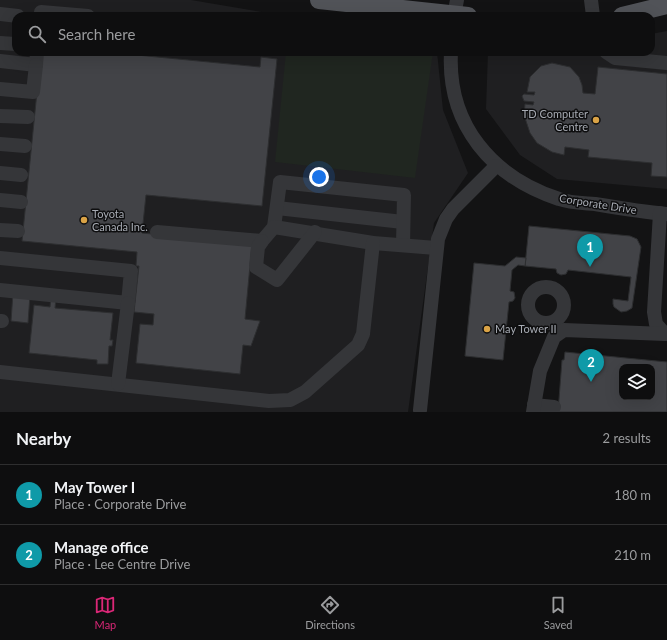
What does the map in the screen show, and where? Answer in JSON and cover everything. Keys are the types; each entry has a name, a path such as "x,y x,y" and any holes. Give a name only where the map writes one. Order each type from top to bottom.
{"main road":[{"path":"319,0 458,11"},
{"path":"638,12 667,5"}],"street":[{"path":"591,0 592,12"},
{"path":"41,9 61,12"},
{"path":"0,14 12,15"},
{"path":"0,43 12,44"},
{"name":"Corporate Drive","path":"451,56 453,83 458,110 472,137 496,166 535,189 560,200 664,214"},
{"path":"612,56 615,58 667,62"},
{"path":"0,61 37,58 33,92 0,89"},
{"path":"0,116 28,117"},
{"path":"0,144 25,146"},
{"path":"420,410 436,254 446,219 478,182 496,166"},
{"path":"0,173 21,175"},
{"path":"315,232 277,280 256,267 258,247 274,226 280,182 404,195 403,245"},
{"path":"0,200 21,202"},
{"path":"277,208 403,222"},
{"path":"664,214 654,312 656,324 666,334"},
{"path":"274,226 374,243 403,245 436,254"},
{"path":"0,230 18,231"},
{"path":"157,232 262,242"},
{"path":"0,372 269,401 290,400 305,392 358,345 363,334 374,243"},
{"path":"0,258 131,271 118,384"},
{"path":"0,290 128,302"},
{"path":"554,407 534,409 540,371 561,324 666,334"}],"shaded area":[{"path":"0,0 191,0 262,12 12,12 12,56 437,56 443,110 468,173 434,223 408,412 0,412"},
{"path":"667,31 667,189 557,179 520,155 486,109 488,56 655,56 655,33"},
{"path":"286,56 432,56 415,178 275,162"}],"building":[{"name":"Toyota Canada Inc.","path":"41,56 147,56 260,67 261,57 277,59 262,206 146,195 142,233 252,244 245,319 260,321 251,346 243,345 240,374 136,363 140,324 153,325 154,314 134,312 139,266 136,266 137,252 22,241"},
{"name":"TD Computer Centre","path":"552,63 570,67 579,77 583,93 595,94 598,67 667,74 667,177 651,176 652,163 588,157 589,150 565,147 564,155 552,152 537,143 530,133 524,115 525,104 533,105 534,102 524,101 522,96 524,94 534,95 535,92 527,92 530,77 541,66"},
{"path":"529,226 630,236 637,239 641,247 632,308 621,312 614,307 613,304 613,299 628,301 631,277 568,270 566,274 561,275 557,273 556,269 525,266"},
{"name":"May Tower II","path":"516,257 526,258 525,266 518,265 512,270 510,291 514,292 515,298 513,301 509,302 503,360 465,356 474,263 505,266"},
{"path":"13,293 30,295 28,323 11,321"},
{"path":"51,297 56,298 55,308 113,313 110,340 113,340 112,346 109,346 108,364 97,364 97,360 29,353 34,305 50,307"},
{"path":"565,352 667,362 667,412 558,412 562,360 564,360"}],"place":[{"name":"TD Computer Centre","path":"596,120"},
{"name":"Toyota Canada Inc.","path":"84,220"},
{"name":"May Tower I","path":"590,267"},
{"name":"May Tower II","path":"487,329"},
{"name":"Manage office","path":"591,382"}]}
